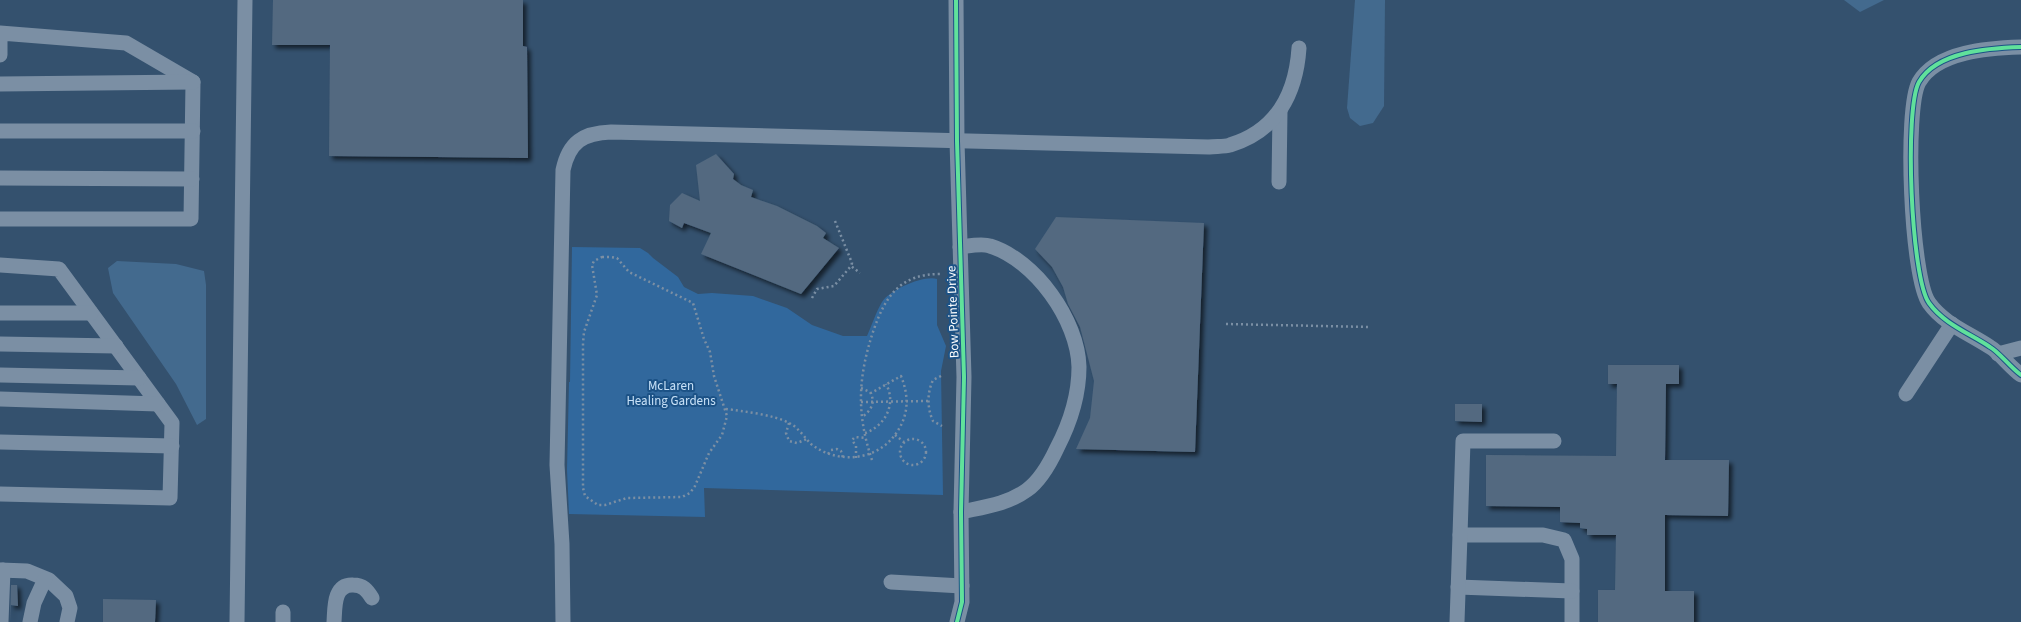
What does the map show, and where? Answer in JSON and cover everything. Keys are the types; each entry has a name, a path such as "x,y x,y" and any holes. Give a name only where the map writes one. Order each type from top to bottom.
{"street":[{"path":"238,622 245,0"},
{"name":"Bow Pointe Drive","path":"956,0 957,141 964,377 961,512 962,602 957,622"},
{"path":"0,55 0,33 126,42 194,82"},
{"path":"2021,47 1994,49 1948,57 1935,66 1919,82 1914,101 1910,158 1917,264 1923,292 1929,303 1940,315 1970,337 1991,347 2021,375"},
{"path":"563,622 562,544 557,465 562,178 566,157 574,145 584,137 597,133 611,132 1209,147 1230,145 1255,133 1280,111 1295,81 1299,48"},
{"path":"0,84 194,82"},
{"path":"0,219 191,220 194,82"},
{"path":"1279,182 1280,111"},
{"path":"0,131 193,131"},
{"path":"0,178 192,179"},
{"path":"960,247 988,245 1016,258 1032,272 1062,310 1076,349 1079,366 1077,392 1072,416 1051,460 1038,479 1028,490 1013,499 995,505 961,512"},
{"path":"0,265 59,269 172,423 170,498 0,494"},
{"path":"0,312 91,313"},
{"path":"1906,394 1952,324"},
{"path":"0,344 116,346"},
{"path":"1998,354 2021,348"},
{"path":"0,375 139,378"},
{"path":"0,399 158,404"},
{"path":"1457,622 1463,441 1554,441"},
{"path":"0,442 172,446"},
{"path":"1460,535 1543,535 1564,540 1572,559 1572,622"},
{"path":"1,622 1,570 27,571 45,579 66,596 70,608 68,622"},
{"path":"30,622 34,603 45,579"},
{"path":"891,582 962,586"},
{"path":"334,622 335,602 338,592 343,587 350,584 359,585 366,588 372,598"},
{"path":"1458,587 1572,592"},
{"name":"Bow Pointe Drive","path":"962,602 968,622"}],"path":[{"path":"812,298 817,289 834,286 852,263 835,221"},
{"path":"611,256 618,258 629,272 693,303 704,340 710,352 714,376 726,410 727,416 722,435 707,458 690,493 682,497 628,498 604,505 598,505 585,496 583,480 583,343 584,332 596,301 592,265 594,261 611,256"},
{"path":"851,266 860,274"},
{"path":"872,460 862,417 861,388 865,357 886,302 894,290 914,277 940,274"},
{"path":"1226,324 1370,327"},
{"path":"726,410 778,419 789,423 807,439 828,454 843,458 856,458 870,453 885,444 895,435 903,421 907,402 901,376 871,393"},
{"path":"941,376 933,380 929,392 928,402 933,421 942,426"},
{"path":"865,433 881,423 889,410 890,402 886,384"},
{"path":"861,388 871,393"},
{"path":"862,417 869,412 873,402 871,393"},
{"path":"861,402 928,402"},
{"path":"789,423 786,433 789,441 797,444 807,439"},
{"path":"895,435 904,442"},
{"path":"856,458 855,452 857,448 852,440 855,437 866,438"},
{"path":"916,439 923,444 926,456 921,463 912,466 901,459 900,450 904,442 916,439"},
{"path":"828,454 831,450 837,449 841,451 843,458"}],"green space":[{"name":"McLaren Healing Gardens","path":"572,247 640,248 678,277 684,287 698,294 712,293 753,296 787,308 812,325 843,336 867,336 876,314 886,297 907,284 924,279 937,279 937,325 946,346 941,371 943,495 704,488 705,517 569,514 567,470"}],"shaded area":[{"path":"1355,0 1385,0 1384,106 1373,123 1360,126 1350,118 1347,108"},
{"path":"1844,0 1884,0 1860,12"},
{"path":"117,261 176,264 204,271 206,285 206,419 197,425 176,384 113,293 108,268"}],"building":[{"path":"273,0 523,0 523,46 527,47 528,158 329,156 330,45 272,45"},
{"path":"716,154 734,174 733,179 741,185 753,190 751,197 777,206 817,226 826,233 823,238 839,248 801,294 701,254 711,233 684,223 682,228 669,221 670,205 682,193 700,201 696,165"},
{"path":"1056,217 1204,223 1195,452 1076,449 1090,418 1094,381 1080,327 1068,304 1063,287 1052,267 1035,249"},
{"path":"1608,365 1679,365 1679,384 1666,384 1665,460 1729,460 1728,516 1665,515 1665,591 1694,591 1694,622 1598,622 1598,590 1615,590 1616,535 1587,535 1587,529 1580,528 1580,523 1560,522 1560,507 1486,506 1486,455 1616,456 1617,384 1608,384"},
{"path":"1455,404 1482,404 1482,422 1455,421"},
{"path":"11,585 17,585 18,606 11,605 10,622"},
{"path":"103,599 156,600 155,622 103,622"}],"cycle path":[{"path":"956,0 957,141 964,377 961,512 962,602 957,622"},
{"path":"2021,47 1980,50 1965,53 1938,64 1927,72 1919,82 1914,98 1911,157 1914,229 1918,262 1923,287 1929,303 1942,317 1957,328 1993,349 2021,375"}]}
